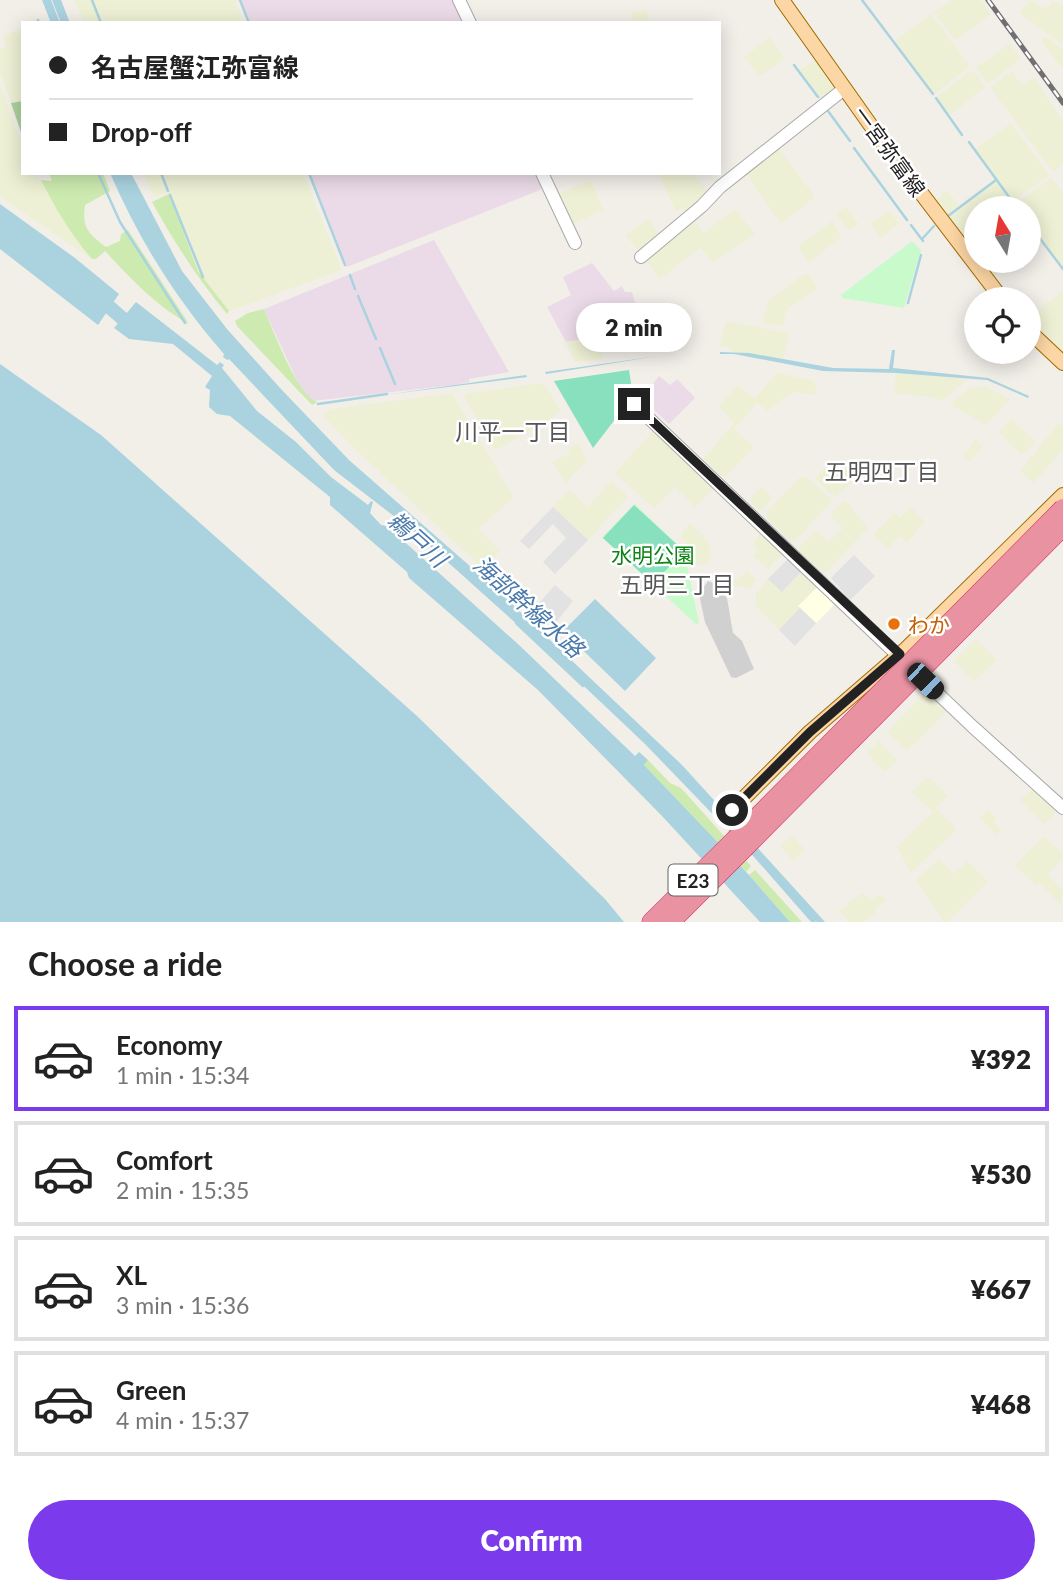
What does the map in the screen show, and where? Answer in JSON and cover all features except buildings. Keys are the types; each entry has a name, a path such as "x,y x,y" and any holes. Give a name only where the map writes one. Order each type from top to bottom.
{"highway":[{"name":"E23","path":"651,922 1063,508"},
{"name":"E23","path":"671,922 1063,527"}],"main road":[{"name":"一宮弥富線","path":"782,0 844,89 992,287"},
{"path":"1041,342 1063,363"},
{"path":"732,810 810,732 900,654 1063,495"}],"street":[{"path":"459,0 469,21"},
{"path":"640,257 702,206 720,187 844,89"},
{"path":"543,175 575,243"},
{"path":"634,404 900,654 973,727 1063,808"}],"shaded area":[{"path":"75,0 235,0 243,21 83,21"},
{"path":"241,0 454,0 464,21 249,21"},
{"path":"952,0 981,0 991,14 955,40 934,12"},
{"path":"1031,0 1046,9 1053,1 1063,6 1063,45 1019,13"},
{"path":"646,9 649,21 633,21 631,13"},
{"path":"931,14 969,65 934,94 895,41"},
{"path":"21,29 21,101 11,103 0,73 0,49 6,47 3,36"},
{"path":"1045,36 1063,49 1063,69 1041,41"},
{"path":"770,37 784,59 762,75 757,74 744,57"},
{"path":"1010,43 1021,59 988,84 976,68"},
{"path":"815,60 835,88 821,99 800,70"},
{"path":"970,71 974,72 985,87 950,115 937,97"},
{"path":"1012,71 1022,85 1034,77 1063,121 1063,164 1055,171 1052,171 990,87"},
{"path":"0,85 21,143 21,175 36,175 39,181 41,180 78,243 92,259 0,197"},
{"path":"1011,123 1049,175 1020,196 977,196 998,180 975,149"},
{"path":"776,149 780,150 815,197 781,224 747,175"},
{"path":"144,175 304,175 341,267 339,271 229,311 198,271 168,192 154,197"},
{"path":"311,175 539,175 543,184 540,190 347,267"},
{"path":"659,175 694,175 708,193 687,214 682,208 676,212"},
{"path":"1051,178 1063,192 1063,272 1041,241 1041,196 1026,196"},
{"path":"591,180 603,210 573,224 558,194"},
{"path":"947,190 959,206 947,215 936,200"},
{"path":"964,206 964,238 948,218"},
{"path":"846,207 859,224 850,230 846,229 836,214"},
{"path":"736,209 755,235 713,262 700,248 660,279 647,257 694,220 703,233"},
{"path":"891,212 899,224 880,238 870,224"},
{"path":"650,220 659,235 641,249 637,249 625,235"},
{"path":"832,221 841,234 840,238 811,261 807,260 798,246"},
{"path":"434,240 509,372 469,379 469,382 455,385 312,401 301,389 264,309"},
{"path":"592,263 614,291 622,286 625,292 632,292 637,309 648,327 566,342 547,307 571,295 563,277"},
{"path":"804,274 809,274 818,288 786,310 783,326 765,323 763,320 768,301"},
{"path":"1063,291 1063,353 1041,331 1041,308"},
{"path":"726,321 789,333 784,359 730,352 732,348 720,346"},
{"path":"599,337 603,359 575,362 566,342"},
{"path":"777,373 812,380 816,385 815,395 792,392 768,411 757,403 734,429 754,447 727,475 721,476 703,459 734,423 718,406 738,385 755,398"},
{"path":"896,373 968,379 940,400 926,396 894,394"},
{"path":"659,376 670,385 677,379 695,398 669,424 642,399"},
{"path":"540,383 546,386 560,409 559,413 494,449 464,397 466,394"},
{"path":"971,387 986,387 1010,399 986,425 953,406 952,402"},
{"path":"452,393 514,498 478,529 500,551 483,569 323,416 327,410 332,409"},
{"path":"1011,419 1035,441 1026,453 1020,454 999,432"},
{"path":"1060,424 1063,426 1063,449 1034,483 1020,471"},
{"path":"656,428 714,488 695,507 675,487 654,509 615,473"},
{"path":"976,440 983,447 969,462 963,456"},
{"path":"579,442 587,460 566,483 552,462 570,453 568,449"},
{"path":"844,460 860,473 834,496 815,478 827,466 833,471"},
{"path":"800,477 807,477 831,502 796,540 790,541 767,518 766,513"},
{"path":"611,481 627,498 588,540 553,507 570,490 587,507"},
{"path":"762,487 773,498 762,510 757,509 749,500"},
{"path":"845,500 868,528 823,572 800,552 799,547 816,530 829,542 843,528 830,515"},
{"path":"553,507 588,540 555,574 543,562 566,538 553,524 529,549 520,541"},
{"path":"911,507 925,522 907,543 899,536 888,548 873,535 895,512 900,518"},
{"path":"690,523 709,542 711,555 708,563 695,566 691,547 681,538"},
{"path":"761,532 782,554 768,569 753,556 758,549 752,544"},
{"path":"854,555 875,576 850,600 831,578"},
{"path":"790,557 803,570 782,592 768,579"},
{"path":"803,570 819,585 779,630 756,606 756,593 768,579 783,592"},
{"path":"747,571 757,580 749,588 734,586 732,583"},
{"path":"708,581 714,583 727,598 733,633 742,641 754,669 736,678 731,677 705,622 699,594"},
{"path":"555,585 573,601 553,626 534,609"},
{"path":"819,585 837,602 816,623 798,606"},
{"path":"800,608 816,623 795,646 779,630"},
{"path":"976,639 997,660 974,682 954,661"},
{"path":"925,693 930,694 948,710 907,751 887,732"},
{"path":"879,741 897,760 885,772 866,753"},
{"path":"928,777 948,796 935,808 957,829 911,873 897,848 933,812 912,792"},
{"path":"1033,789 1056,809 1044,824 1020,800"},
{"path":"988,809 997,818 993,822 1002,830 997,835 979,818"},
{"path":"792,835 805,850 793,861 780,846"},
{"path":"1044,836 1063,853 1063,858 1048,875 1063,890 1061,905 1039,883 1036,885 1015,865"},
{"path":"939,859 954,874 967,861 988,881 949,921 944,922 917,882"},
{"path":"862,893 871,901 881,894 887,901 875,908 876,913 862,922 849,922 839,911"}],"green space":[{"path":"21,101 21,132 11,103"},
{"path":"50,175 104,175 110,191 85,205 84,219 88,229 106,247 120,241 121,234 128,230 189,324 155,300 105,251 92,259 64,221 41,180 52,181"},
{"path":"169,194 198,271 229,311 227,314 187,260 152,202"},
{"path":"911,242 921,250 904,308 842,298 841,295"},
{"path":"264,309 294,376 310,398 318,402 312,405 237,326 235,321 248,313"},
{"path":"629,370 633,396 593,448 554,381"},
{"name":"水明公園","path":"635,504 684,551 699,623 696,624 602,537"},
{"name":"水明公園","path":"634,505 684,551 653,584 603,538"},
{"path":"648,760 670,783 681,788 751,866 746,872 644,765"},
{"path":"755,870 802,922 790,922 749,875"}],"water":[{"path":"42,0 51,0 59,21 50,21"},
{"path":"52,0 61,0 69,21 60,21"},
{"path":"111,175 132,175 182,271 227,329 281,389 349,460 496,589 682,765 825,922 811,922 754,857 645,744 550,654 412,530 334,470 229,359 223,357 224,354 174,290 133,222"},
{"path":"0,204 75,258 119,294 98,325 0,249"},
{"path":"136,302 217,365 220,362 224,365 222,368 257,411 296,442 331,477 368,505 373,502 370,513 381,525 387,526 519,645 635,756 639,752 648,760 644,765 790,922 760,922 662,816 538,690 330,505 330,497 230,416 217,414 209,407 210,390 205,387 212,376 173,344 129,339 114,328"},
{"path":"892,350 895,350 893,368 988,378 1029,396 1028,398 987,380 823,371 734,354 720,354 749,353 833,368 889,369"},
{"path":"658,356 546,374 545,372"},
{"path":"0,364 101,435 417,716 605,899 624,922 0,922"},
{"path":"526,375 527,377 384,395"},
{"path":"595,599 656,658 625,691 563,631"}],"waterway":[{"path":"92,0 100,21"},
{"path":"240,0 248,21"},
{"path":"862,0 933,94"},
{"path":"794,65 818,97"},
{"path":"936,98 962,135"},
{"path":"828,111 850,141"},
{"path":"969,142 1008,196"},
{"path":"854,148 907,220"},
{"path":"99,175 120,222 185,323"},
{"path":"162,175 168,191"},
{"path":"310,175 345,265"},
{"path":"948,216 996,180"},
{"path":"170,195 203,277"},
{"path":"911,225 923,241"},
{"path":"922,239 934,226"},
{"path":"1041,240 1063,269"},
{"path":"908,303 921,255"},
{"path":"350,275 355,289"},
{"path":"358,296 376,339"},
{"name":"鵜戸川","path":"98,297 136,328"},
{"path":"380,348 395,384"},
{"path":"318,404 387,394"},
{"name":"海部幹線水路","path":"516,623 583,686"}],"railway":[{"path":"988,0 1063,103"}],"place":[{"name":"わか","path":"894,624"}],"district":[{"name":"川平一丁目","path":"513,431"},
{"name":"五明四丁目","path":"882,471"},
{"name":"五明三丁目","path":"677,584"}],"route":[{"path":"634,404 900,654 810,732 732,810"}]}
